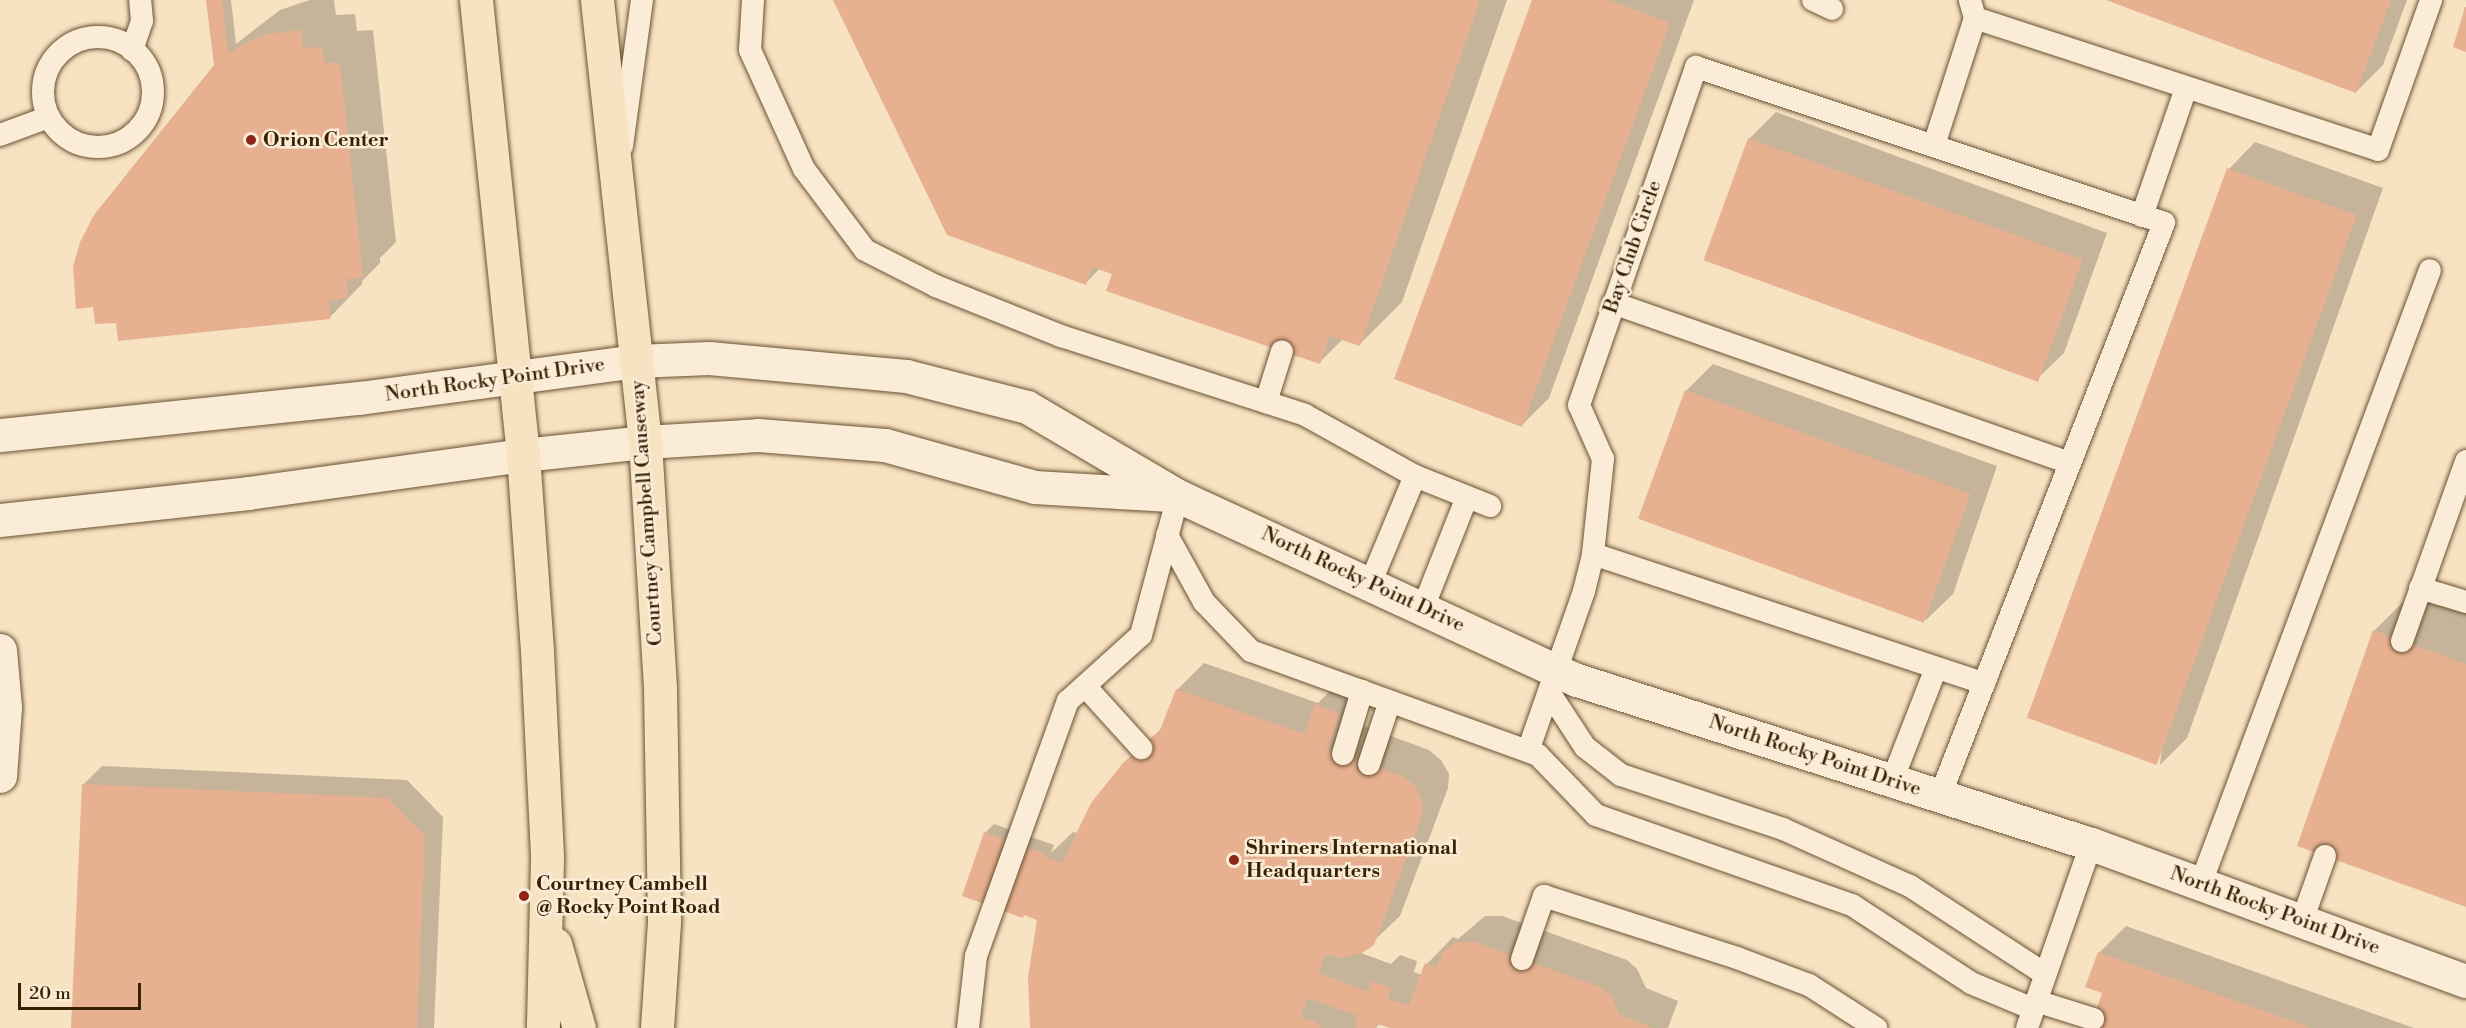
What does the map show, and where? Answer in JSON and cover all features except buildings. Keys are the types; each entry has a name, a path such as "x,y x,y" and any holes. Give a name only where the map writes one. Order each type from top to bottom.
{"highway":[{"path":"476,0 523,455 538,674 547,859 543,1028"},
{"name":"Courtney Campbell Causeway","path":"597,0 645,442 660,689 664,922 657,1028"},
{"path":"546,914 579,1028"}],"street":[{"name":"North Rocky Point Drive","path":"0,435 347,399 636,361 709,358 917,379 1027,407 1178,496 1423,608 1552,681 1577,680 2091,844 2466,981"},
{"name":"North Rocky Point Drive","path":"0,520 248,493 523,455 645,442 758,435 885,445 1034,487 1178,496"},
{"path":"0,650 5,707 0,776"}],"lane":[{"path":"132,50 142,21 140,0"},
{"path":"616,186 642,0"},
{"path":"753,0 750,50 804,169 865,250 936,286 1061,336 1305,415 1415,476 1490,506"},
{"path":"1934,145 1973,9 2186,88 2378,150 2431,0"},
{"path":"89,37 108,37 141,56 149,73 153,92 149,111 125,140 107,146 90,146 73,141 59,131 49,117 43,101 43,83 48,67 59,53 72,43 89,37"},
{"name":"Bay Club Circle","path":"1528,751 1584,591 1593,554 1603,459 1579,405 1696,67 2164,223 2070,463"},
{"path":"2142,216 2186,88"},
{"path":"0,135 49,117"},
{"path":"2201,883 2430,270"},
{"path":"1613,303 2070,463 1940,796"},
{"path":"1266,402 1282,351"},
{"path":"2402,641 2466,461"},
{"path":"1371,584 1415,476"},
{"path":"968,1028 976,956 1068,701 1141,635 1178,496"},
{"path":"1423,608 1467,497"},
{"path":"1167,535 1204,602 1251,651 1538,755 1596,815 1852,905 1971,983 2032,1012 2093,1018"},
{"path":"1593,554 1984,683"},
{"path":"2421,588 2466,602"},
{"path":"1892,781 1936,668"},
{"path":"1552,681 1585,747 1621,775 1783,829 1910,886 2045,974"},
{"path":"1085,686 1141,748"},
{"path":"1343,754 1362,691"},
{"path":"1369,764 1390,701"},
{"path":"2032,1012 2091,844"},
{"path":"2302,921 2325,856"},
{"path":"1522,959 1544,896 1737,958 1809,985 1876,1028"}],"place":[{"name":"Orion Center","path":"251,140"},
{"name":"Shriners International Headquarters","path":"1234,860"},
{"name":"Courtney Cambell @ Rocky Point Road","path":"524,896"}]}
